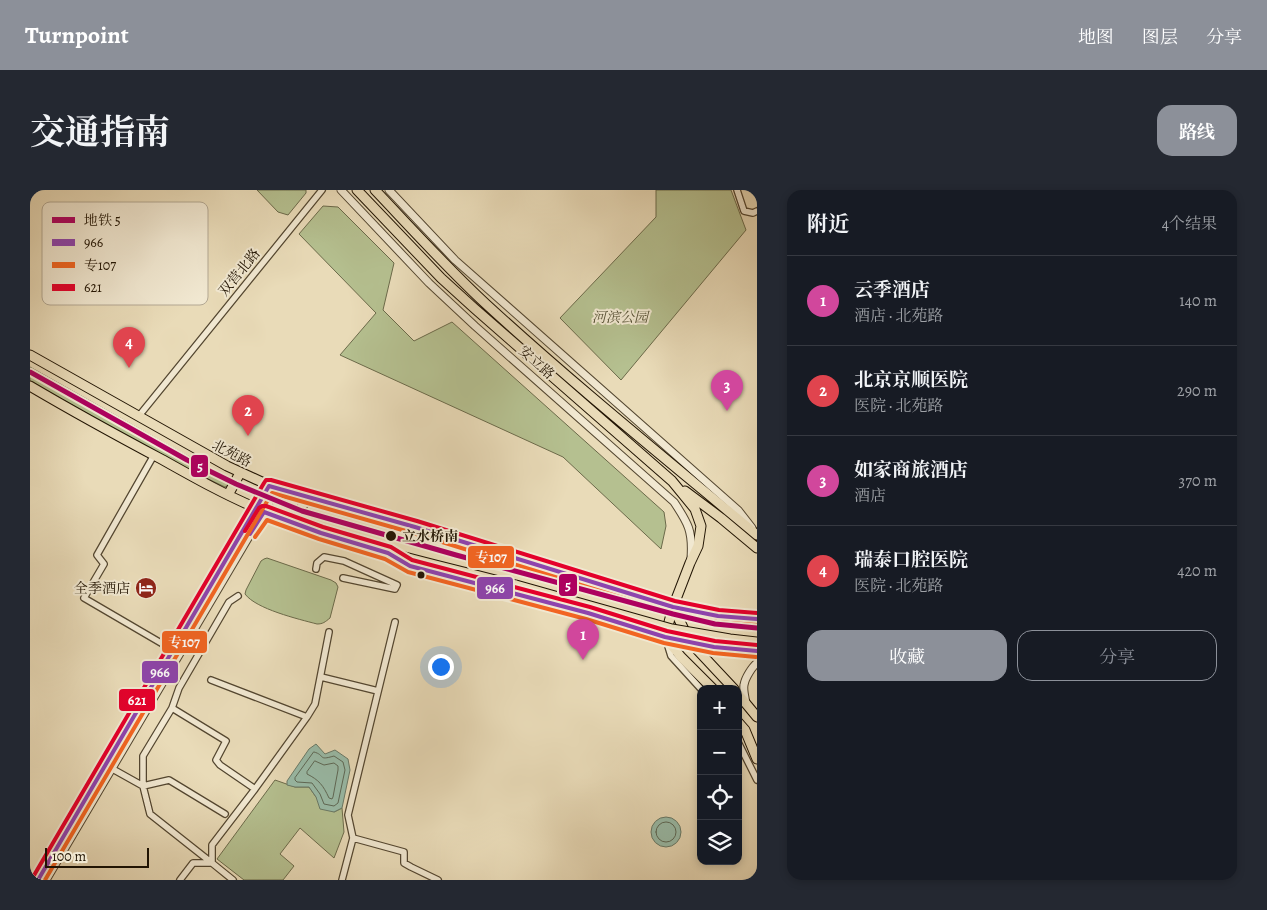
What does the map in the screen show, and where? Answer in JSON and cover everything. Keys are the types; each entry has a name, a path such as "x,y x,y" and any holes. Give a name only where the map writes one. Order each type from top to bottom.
{"main road":[{"name":"安立路","path":"357,190 442,278 474,308 672,481 757,548"},
{"name":"安立路","path":"375,190 485,303 580,388 757,534"},
{"name":"北苑路","path":"30,355 240,473 273,487 415,527 673,607 718,616 757,619"},
{"path":"30,386 154,456 228,495 260,510 321,533 388,553 516,585 672,629 757,642"},
{"path":"228,495 240,473"},
{"name":"安立路","path":"665,636 673,607 698,546 701,526 695,509 672,481"},
{"path":"297,524 305,497"},
{"path":"673,607 690,642 730,685"},
{"path":"665,636 681,657 709,685"},
{"path":"742,698 757,717"},
{"path":"742,727 757,759"}],"street":[{"name":"双营北路","path":"138,417 322,190"},
{"name":"安立路","path":"341,190 429,283 674,502 687,521 692,542 690,563"},
{"name":"安立路","path":"389,190 455,260 738,510 757,534"},
{"path":"737,190 744,210 755,212"},
{"path":"154,456 97,555 104,564 84,598 173,650"},
{"path":"38,880 109,766 273,487"},
{"path":"46,880 173,650 260,510"},
{"path":"388,553 410,566 588,613 665,636 714,647 757,651"},
{"path":"316,569 317,563 324,557 344,561 397,584 395,589 343,578"},
{"path":"233,880 150,814 143,786 143,756 172,708 179,688 229,602 238,596"},
{"path":"342,880 353,838 348,815 395,622"},
{"path":"212,863 212,845 316,704 329,632"},
{"path":"665,636 671,656 697,685"},
{"path":"746,702 743,685 757,663"},
{"path":"321,677 378,691"},
{"path":"211,680 307,717"},
{"path":"172,708 226,742 216,760 220,765 255,789"},
{"path":"742,750 757,780"},
{"path":"109,766 143,786 169,780 225,814 238,811"},
{"path":"225,814 226,828"},
{"path":"353,838 404,852 404,863 438,880"},
{"path":"180,880 193,863 212,863"}],"green space":[{"path":"257,190 306,190 306,193 288,215 278,212"},
{"name":"河滨公园","path":"656,190 731,190 746,230 621,380 560,318 656,217"},
{"path":"323,206 338,207 394,263 383,310 414,341 452,322 664,512 666,526 661,549 563,457 340,355 376,313 299,234"},
{"path":"30,367 184,454 231,478 231,484 225,487 175,462 30,381"},
{"path":"267,558 336,583 338,587 330,618 321,624 317,624 278,613 250,599 245,594 246,590 261,561"},
{"path":"275,780 295,787 309,787 316,797 334,812 342,808 344,832 334,858 300,828 280,854 294,866 283,880 244,880 217,859"}],"water":[{"path":"316,744 325,754 335,750 348,759 350,770 342,808 334,812 320,809 316,797 309,787 287,785 287,781 309,749"},
{"path":"666,817 677,821 681,832 677,843 666,847 655,843 651,832 655,821"}],"metro line":[{"name":"5","path":"30,372 187,460 236,484 302,511 673,614 715,624 757,628"}],"transit line":[{"name":"621","path":"33,877 266,480 417,521 675,601 719,610 757,613"},
{"name":"966","path":"38,880 269,486 415,527 673,607 718,616 757,619"},
{"name":"专107","path":"45,880 272,493 413,533 671,613 717,622 757,625"},
{"name":"621","path":"245,531 259,508 266,506 323,527 391,547 412,560 590,607 667,631 715,641 757,645"},
{"name":"966","path":"250,534 264,512 321,533 388,553 410,566 588,613 665,637 714,647 757,651"},
{"name":"专107","path":"255,537 267,520 319,539 385,559 408,572 586,619 664,643 713,653 756,657"}],"place":[{"name":"瑞泰口腔医院","path":"129,368"},
{"name":"如家商旅酒店","path":"727,411"},
{"name":"北京京顺医院","path":"248,436"},
{"name":"立水桥南","path":"391,536"},
{"name":"全季酒店","path":"146,588"},
{"name":"云季酒店","path":"583,660"}]}
